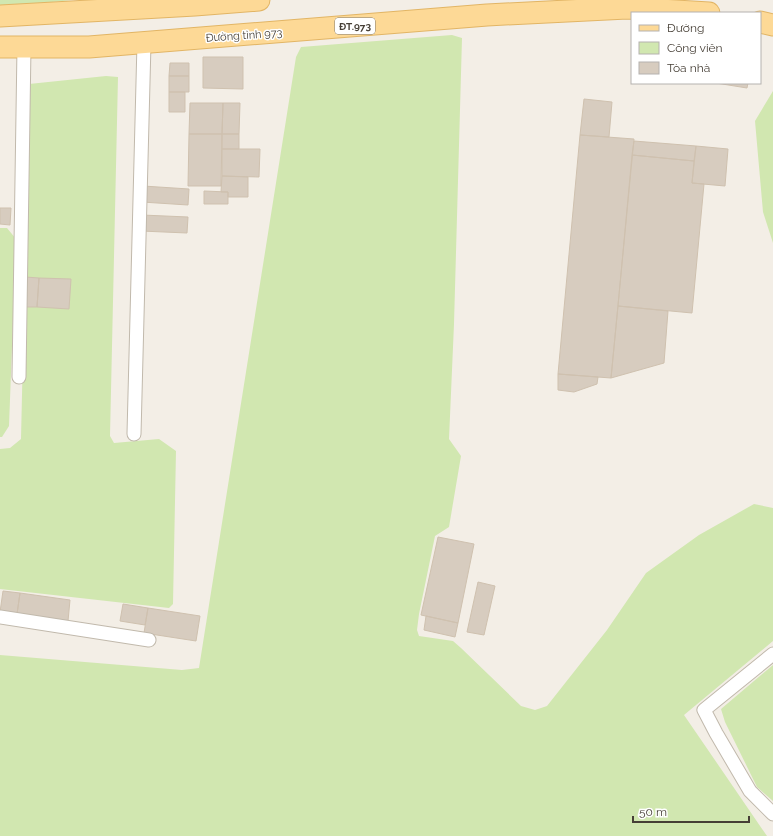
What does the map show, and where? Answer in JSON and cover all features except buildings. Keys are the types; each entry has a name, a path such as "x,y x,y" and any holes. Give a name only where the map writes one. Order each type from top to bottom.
{"main road":[{"path":"0,16 259,0"},
{"name":"Đường tỉnh 973","path":"0,47 90,47 694,0"},
{"name":"Đường tỉnh 973","path":"487,15 627,8 693,12"},
{"path":"761,22 773,25"}],"street":[{"path":"134,434 144,42"},
{"path":"19,377 24,47"},
{"path":"0,617 149,640"},
{"path":"773,654 704,710 716,734 750,791 773,814"}],"green space":[{"path":"0,0 72,0 0,6"},
{"path":"452,35 462,38 454,324 449,439 461,456 449,527 435,536 419,614 417,630 419,636 453,641 521,706 535,710 547,706 607,630 646,573 699,535 754,504 773,508 773,641 684,715 767,836 0,836 0,655 182,670 199,668 296,57 301,47"},
{"path":"106,76 118,77 110,436 114,443 159,439 176,451 173,604 169,608 0,589 0,449 10,448 21,439 29,84"},
{"path":"773,91 773,243 763,212 755,121"},
{"path":"0,228 7,228 16,239 9,426 2,437 0,437"},
{"path":"773,665 773,801 757,787 725,722 721,709"}]}
